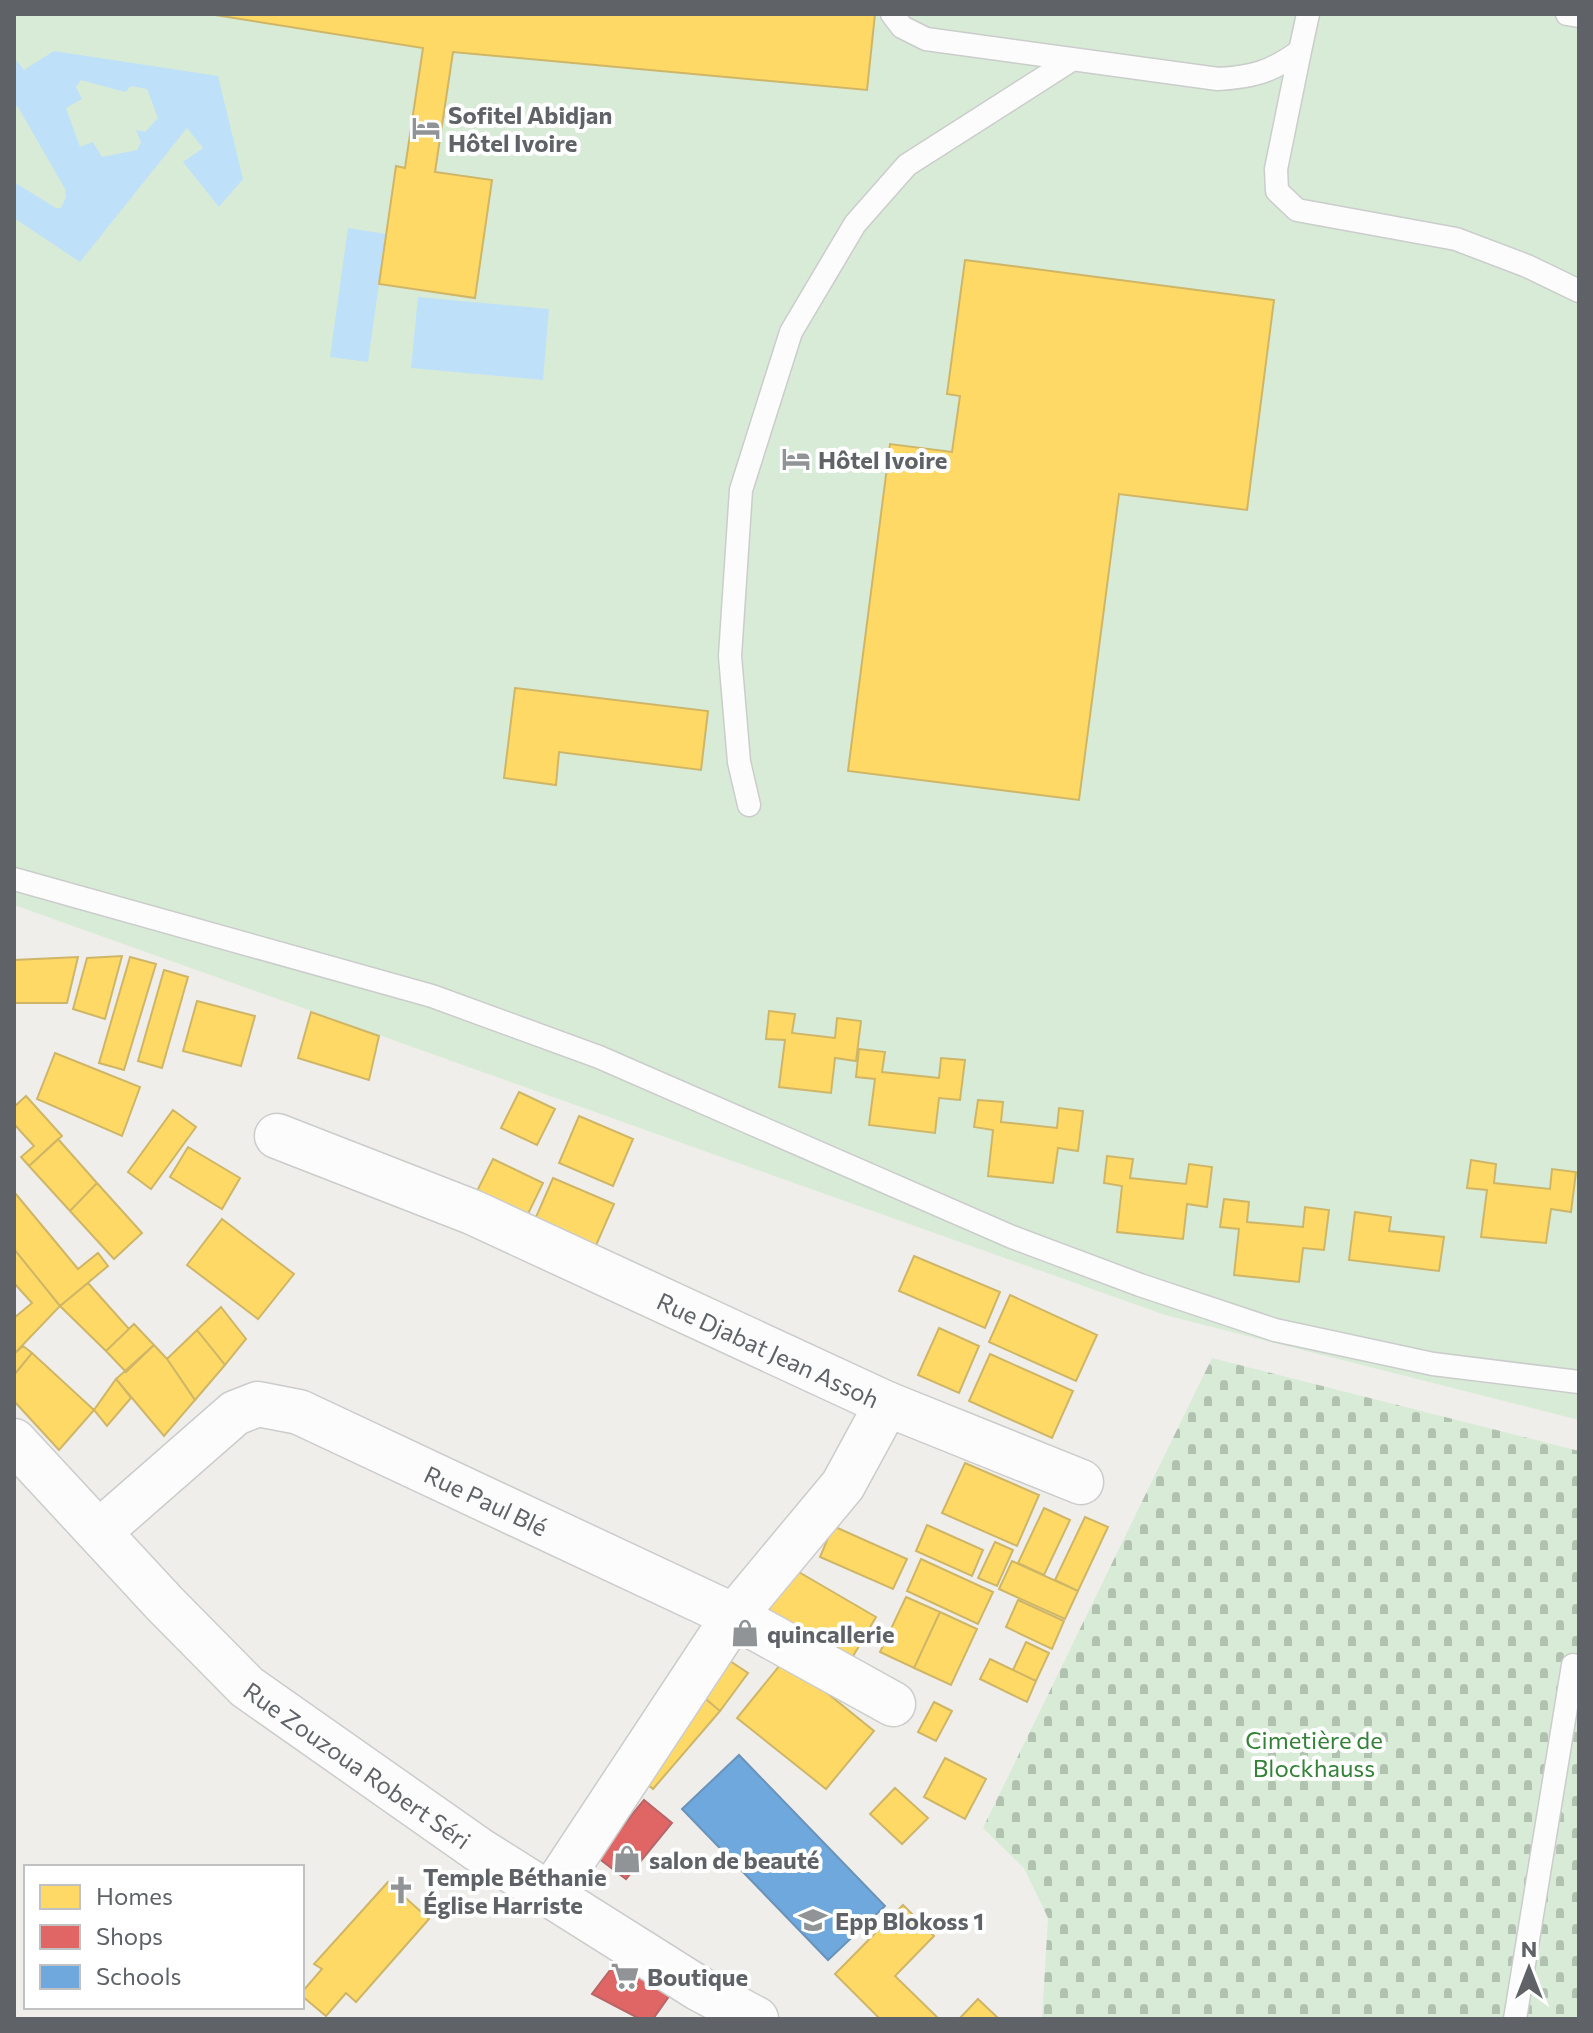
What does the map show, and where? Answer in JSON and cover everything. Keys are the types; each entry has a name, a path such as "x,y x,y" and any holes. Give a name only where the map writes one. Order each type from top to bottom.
{"street":[{"name":"Rue Djabat Jean Assoh","path":"277,1136 472,1212 887,1404 843,1485 734,1616 550,1895"},
{"name":"Rue Paul Blé","path":"99,1532 235,1413 258,1404 299,1412 734,1616 893,1704"},
{"path":"887,1404 1081,1482"},
{"name":"Rue Zouzoua Robert Séri","path":"14,1441 247,1687 479,1850 550,1895 688,2004 756,2019"}],"lane":[{"path":"892,14 902,27 926,39 1218,79 1249,77 1277,68 1300,51"},
{"path":"1308,14 1276,169 1277,191 1297,210 1456,239 1527,266 1579,291"},
{"path":"1567,14 1579,16"},
{"path":"749,805 739,762 730,656 741,490 791,332 855,224 907,165 1073,59"},
{"path":"14,879 446,1001 599,1057 1012,1237 1140,1285 1275,1330 1433,1364 1579,1382"},
{"path":"1515,2019 1573,1665"}],"green space":[{"name":"Hôtel Ivoire","path":"14,14 1579,14 1579,1420 1165,1315 14,905"},
{"name":"Cimetière de Blockhauss","path":"1212,1358 1579,1451 1579,2019 1042,2019 1048,1918 1024,1868 983,1828"}],"water":[{"path":"54,51 218,76 243,179 219,207 183,162 203,148 187,128 80,262 14,218 14,182 56,208 61,208 66,197 65,189 14,105 14,58 24,70","holes":["81,80 125,92 131,86 147,89 158,118 145,132 136,130 141,142 137,150 102,157 93,142 80,147 66,108 82,99 76,87"]},
{"path":"348,228 386,234 368,362 330,357"},
{"path":"418,297 549,309 543,380 411,368"}],"building: Homes":[{"name":"Sofitel Abidjan Hôtel Ivoire","path":"209,14 875,14 867,90 453,52 435,172 492,180 475,298 379,284 396,166 405,168 423,48"},
{"path":"965,260 1274,300 1247,510 1119,494 1079,800 848,771 890,444 952,452 960,396 947,394"},
{"path":"515,688 708,711 701,770 559,752 556,785 504,778"},
{"path":"122,956 105,1019 73,1009 87,958"},
{"path":"78,957 67,1003 14,1003 14,960"},
{"path":"130,957 156,964 124,1070 99,1063"},
{"path":"164,970 188,977 162,1068 138,1061"},
{"path":"197,1001 255,1016 241,1066 183,1051"},
{"path":"769,1011 795,1014 792,1033 835,1038 837,1018 861,1021 856,1061 835,1058 831,1093 779,1087 785,1040 766,1039"},
{"path":"311,1012 379,1036 369,1080 298,1058"},
{"path":"859,1049 885,1052 882,1072 939,1078 941,1058 965,1060 960,1100 939,1098 935,1133 869,1125 875,1079 856,1077"},
{"path":"55,1053 140,1087 122,1136 37,1099"},
{"path":"519,1092 555,1109 537,1145 501,1128"},
{"path":"26,1096 62,1136 29,1166 21,1157 34,1146 14,1124 14,1107"},
{"path":"978,1100 1003,1102 1001,1122 1057,1128 1059,1108 1083,1111 1078,1151 1058,1148 1053,1183 988,1176 993,1130 974,1127"},
{"path":"173,1110 196,1127 151,1189 128,1172"},
{"path":"579,1116 633,1139 613,1186 559,1163"},
{"path":"58,1139 97,1183 70,1211 29,1166"},
{"path":"188,1147 240,1178 222,1209 170,1177"},
{"path":"1107,1156 1133,1159 1130,1178 1186,1184 1189,1164 1212,1167 1207,1207 1187,1204 1183,1239 1117,1232 1122,1186 1104,1183"},
{"path":"493,1159 543,1183 526,1218 476,1193"},
{"path":"1471,1160 1496,1164 1494,1183 1550,1189 1552,1169 1576,1172 1571,1212 1551,1209 1546,1243 1481,1237 1487,1190 1467,1188"},
{"path":"553,1178 614,1204 594,1250 533,1224"},
{"path":"97,1183 142,1233 114,1259 70,1211"},
{"path":"15,1193 78,1269 98,1253 108,1266 60,1306 14,1249"},
{"path":"1224,1199 1249,1202 1247,1222 1303,1227 1305,1207 1329,1210 1324,1250 1303,1248 1299,1282 1234,1275 1239,1229 1220,1227"},
{"path":"1355,1212 1391,1217 1389,1231 1444,1237 1439,1271 1349,1260"},
{"path":"222,1219 294,1274 258,1319 187,1265"},
{"path":"14,1249 60,1306 15,1353 14,1318 32,1303 14,1283"},
{"path":"914,1256 1000,1292 985,1328 899,1291"},
{"path":"88,1283 129,1329 106,1351 60,1306"},
{"path":"1010,1295 1097,1335 1076,1381 989,1342"},
{"path":"221,1307 246,1339 225,1365 197,1330"},
{"path":"134,1324 154,1345 126,1372 106,1351"},
{"path":"939,1328 979,1346 959,1393 918,1375"},
{"path":"197,1330 225,1365 195,1400 167,1359"},
{"path":"154,1345 195,1400 164,1436 116,1379"},
{"path":"23,1346 32,1353 14,1375 14,1354"},
{"path":"32,1353 94,1410 59,1450 14,1401 14,1375"},
{"path":"990,1354 1073,1391 1052,1438 969,1401"},
{"path":"116,1379 131,1398 107,1426 94,1410"},
{"path":"965,1463 1039,1495 1017,1546 942,1513"},
{"path":"1044,1508 1070,1520 1044,1575 1018,1563"},
{"path":"1085,1517 1108,1527 1078,1591 1055,1580"},
{"path":"927,1525 983,1550 972,1576 916,1551"},
{"path":"833,1526 907,1559 893,1589 820,1557"},
{"path":"995,1542 1013,1550 997,1586 978,1578"},
{"path":"921,1559 993,1592 978,1624 907,1591"},
{"path":"1012,1561 1078,1591 1065,1619 999,1589"},
{"path":"785,1564 876,1617 852,1658 761,1605"},
{"path":"906,1597 940,1612 914,1668 880,1652"},
{"path":"1018,1600 1064,1621 1052,1649 1006,1627"},
{"path":"940,1612 977,1629 951,1685 914,1668"},
{"path":"1026,1642 1049,1653 1036,1681 1013,1670"},
{"path":"785,1659 874,1731 826,1789 737,1718"},
{"path":"990,1659 1036,1681 1027,1702 980,1679"},
{"path":"730,1661 748,1673 720,1711 701,1695"},
{"path":"701,1695 720,1711 653,1789 634,1773"},
{"path":"934,1702 952,1711 936,1741 918,1732"},
{"path":"945,1758 986,1779 965,1819 924,1797"},
{"path":"895,1788 928,1818 902,1844 870,1814"},
{"path":"388,1882 429,1919 356,2002 346,1993 326,2016 304,1998 304,1990 322,1969 314,1964"},
{"path":"903,1905 934,1936 895,1976 939,2019 880,2019 835,1974"},
{"path":"978,1999 999,2019 959,2019"}],"building: Shops":[{"path":"644,1800 672,1823 626,1879 597,1857"},
{"name":"Boutique","path":"617,1961 672,1992 653,2019 640,2019 592,1994"}],"building: Schools":[{"path":"739,1755 885,1906 828,1960 682,1809"}],"place":[{"name":"Sofitel Abidjan Hôtel Ivoire","path":"426,128"},
{"name":"Hôtel Ivoire","path":"796,459"},
{"name":"quincallerie","path":"745,1633"},
{"name":"salon de beauté","path":"627,1859"},
{"name":"Temple Béthanie Église Harriste","path":"401,1890"},
{"name":"Epp Blokoss 1","path":"813,1920"},
{"name":"Boutique","path":"625,1976"}]}
